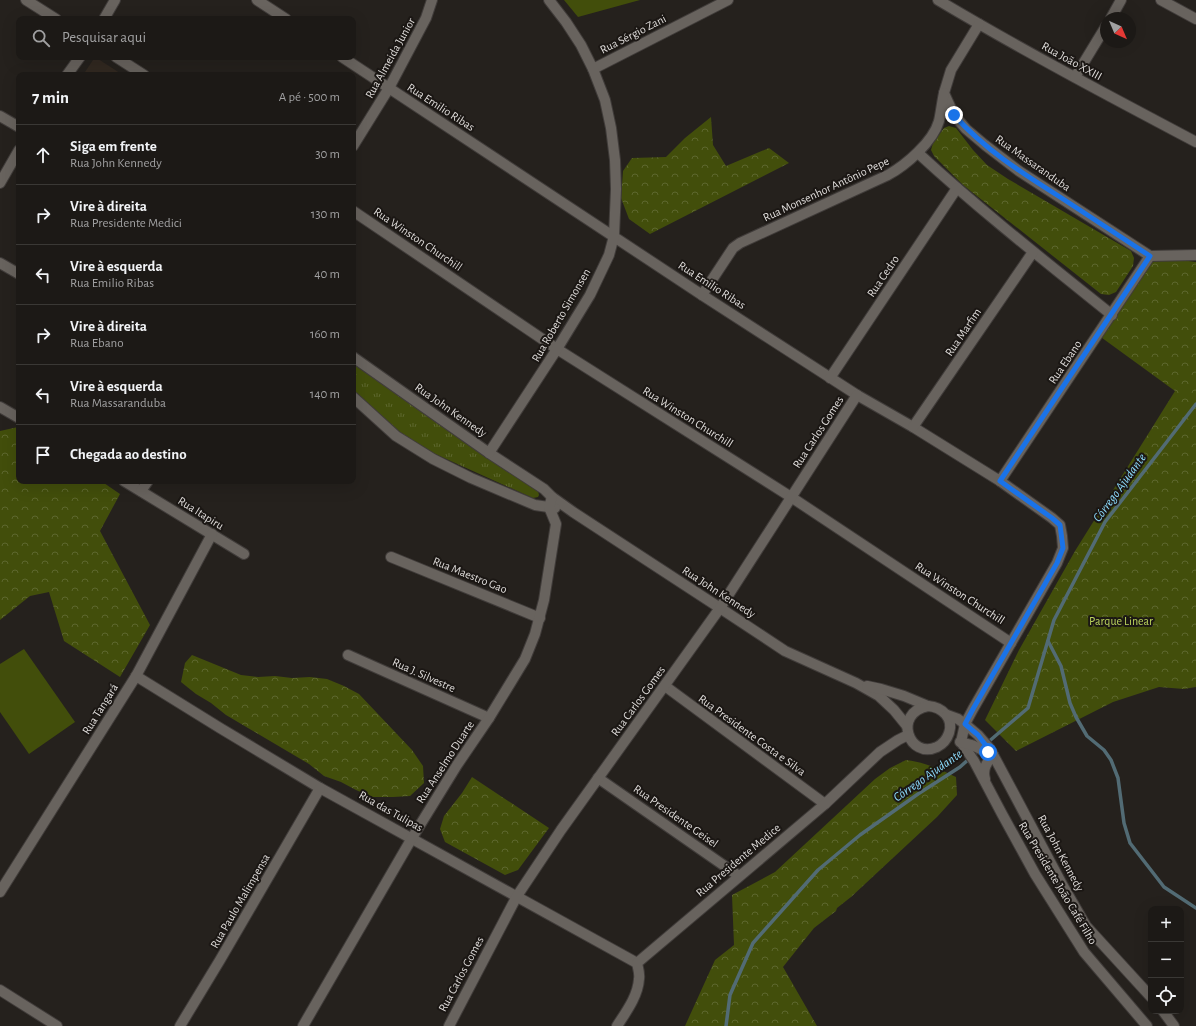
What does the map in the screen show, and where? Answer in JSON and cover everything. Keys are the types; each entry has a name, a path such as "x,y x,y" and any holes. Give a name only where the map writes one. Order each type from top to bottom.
{"street":[{"path":"26,0 51,16"},
{"path":"106,16 115,0"},
{"path":"257,0 281,16"},
{"name":"Rua Almeida Junior","path":"356,141 390,88 426,18 432,0"},
{"name":"Rua Roberto Simonsen","path":"489,453 557,349 590,295 609,255 614,236 616,189 611,128 605,100 594,70 581,45 549,0"},
{"name":"Rua Sérgio Zani","path":"594,70 728,0"},
{"name":"Rua João XXIII","path":"938,0 1075,77 1196,142"},
{"path":"1114,12 1121,0"},
{"path":"1162,0 1196,19"},
{"path":"944,93 951,70 979,24"},
{"path":"1075,77 1100,36"},
{"path":"70,72 78,60"},
{"path":"121,60 139,72"},
{"name":"Rua Emilio Ribas","path":"347,60 830,378 1000,481 1060,525 1063,548 1057,563 1011,643"},
{"name":"Rua Monsenhor Antônio Pepe","path":"702,295 732,248 901,168 918,153 939,123 944,93"},
{"name":"Rua Massaranduba","path":"944,93 954,115 966,129 985,145 1019,171 1150,256"},
{"path":"0,116 16,124"},
{"path":"918,153 1033,252 1112,314"},
{"path":"0,183 16,155"},
{"name":"Rua Cedro","path":"830,378 957,188"},
{"name":"Rua Winston Churchill","path":"356,213 557,349 791,497 1011,643"},
{"name":"Rua Marfim","path":"913,427 1033,252"},
{"path":"1150,256 1196,255"},
{"name":"Rua Ebano","path":"1000,481 1150,256"},
{"path":"0,263 16,272"},
{"name":"Rua John Kennedy","path":"356,359 489,453 544,489 552,497 573,512 785,651 856,683 879,696 894,710 908,731"},
{"name":"Rua Carlos Gomes","path":"448,1026 517,896 561,830 720,608 857,395"},
{"name":"Rua John Kennedy","path":"356,400 396,436 433,459 471,478 535,505 573,512"},
{"path":"0,407 16,416"},
{"name":"Rua Itapiru","path":"129,484 244,554"},
{"path":"141,491 146,484"},
{"path":"549,507 552,497"},
{"name":"Rua Anselmo Duarte","path":"303,1026 412,838 525,659 540,618 556,524 549,507"},
{"name":"Rua Tangará","path":"0,892 136,676 212,534"},
{"name":"Rua Maestro Gao","path":"391,557 540,618"},
{"path":"961,742 965,724 1011,643"},
{"name":"Rua J. Silvestre","path":"348,655 489,718"},
{"name":"Rua das Tulipas","path":"136,676 320,788 637,963"},
{"name":"Rua John Kennedy","path":"856,683 904,696 928,706"},
{"name":"Rua Presidente Costa e Silva","path":"665,686 825,804"},
{"path":"942,744 949,734 950,722 947,715 939,709 928,706 916,710 909,720 908,731 914,743 930,749 949,742 961,742 990,752"},
{"name":"Rua John Kennedy","path":"947,715 958,719 978,735 990,752 1086,926 1148,994"},
{"name":"Rua Presidente Medice","path":"637,963 825,804 880,752 908,731"},
{"name":"Rua Presidente João Café Filho","path":"961,742 974,760 1035,874 1084,952 1147,1026"},
{"name":"Rua Presidente João Café Filho","path":"986,783 984,769 990,752"},
{"name":"Rua Presidente Geisel","path":"598,778 740,876"},
{"name":"Rua Paulo Malimpensa","path":"180,1026 320,788"},
{"path":"617,1026 633,1000 637,988 639,979 637,963"},
{"path":"0,990 57,1026"},
{"path":"1165,1014 1174,1026"}],"shaded area":[{"path":"93,60 100,60 118,72 85,72"}],"green space":[{"path":"564,0 640,0 578,17"},
{"path":"711,117 713,145 726,166 769,148 789,163 650,234 629,219 621,198 623,171 632,158 666,157 685,138"},
{"path":"949,126 956,128 987,165 1008,179 1131,251 1134,258 1133,266 1116,292 1109,295 1101,294 963,185 934,156 931,150 933,143 944,128"},
{"name":"Parque Linear","path":"1150,256 1196,262 1196,687 1184,689 1159,687 1113,702 1016,751 985,720 1019,650 1075,551 1175,391 1098,335"},
{"path":"356,365 538,491 539,495 538,497 533,498 433,453 398,432 356,393"},
{"path":"16,427 16,484 105,484 120,494 100,531 150,625 120,677 64,641 49,592 30,596 0,620 0,431"},
{"path":"24,649 75,722 29,754 0,712 0,664"},
{"path":"192,655 241,675 292,678 310,677 327,679 359,694 412,750 423,766 424,783 410,796 373,797 324,776 309,764 226,715 181,682 185,663"},
{"path":"906,760 932,766 956,777 957,795 937,817 851,897 837,908 836,911 814,928 783,967 817,1026 685,1026 715,960 734,945 732,895 775,872 875,779 890,768"},
{"path":"472,777 549,828 518,870 505,875 445,842 440,829 444,816 462,793"}],"waterway":[{"name":"Córrego Ajudante","path":"987,743 1028,708 1054,620 1105,522 1196,404"},
{"path":"1048,641 1061,666 1070,703 1076,717 1087,736 1104,750 1111,760 1118,778 1124,823 1130,843 1164,887 1196,908"},
{"name":"Córrego Ajudante","path":"726,1026 730,995 753,943 818,870 860,835 918,794 960,767 979,750"}],"route":[{"path":"954,115 966,129 1019,171 1150,256 1000,481 1060,525 1063,548 1057,563 965,724 978,735 993,755 988,752"}]}
